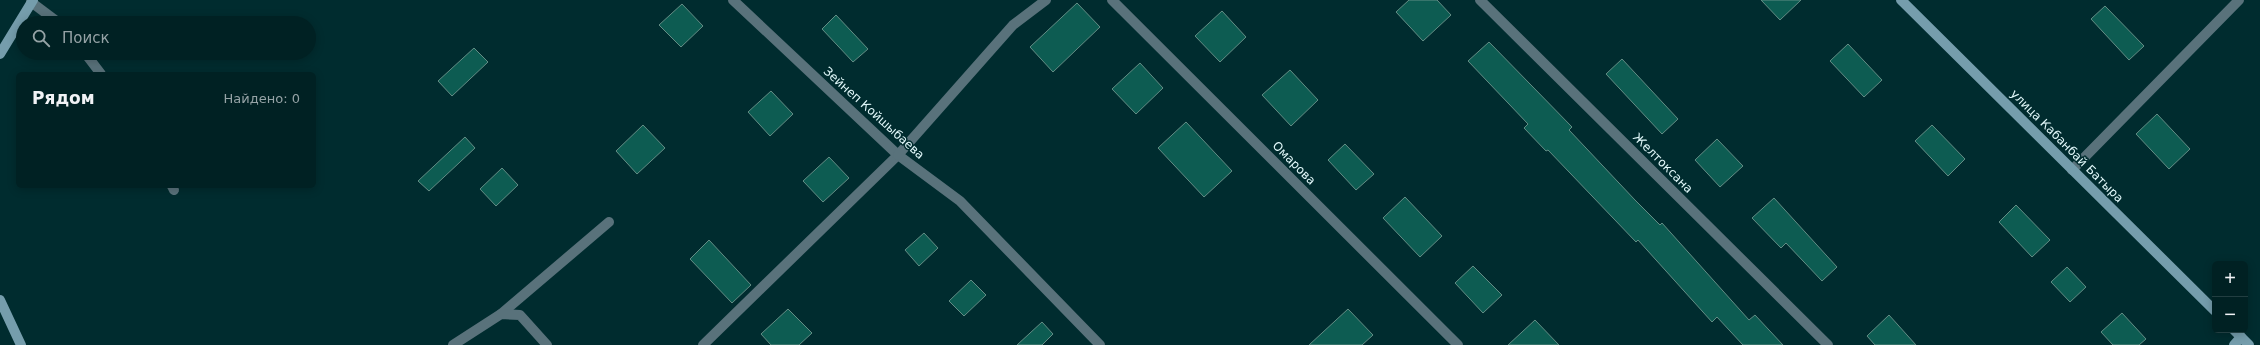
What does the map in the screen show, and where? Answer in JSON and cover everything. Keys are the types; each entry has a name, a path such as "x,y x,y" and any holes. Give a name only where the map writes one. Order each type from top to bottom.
{"street":[{"name":"Зейнеп Койшыбаева","path":"733,0 898,155 960,201 1098,344"},
{"path":"703,345 898,155 1013,25 1046,0"},
{"name":"Омарова","path":"1112,0 1458,345"},
{"name":"Желтоксана","path":"1480,0 1828,345"},
{"name":"улица Кабанбай Батыра","path":"1901,0 2212,308"},
{"path":"2072,170 2239,0"},
{"path":"23,16 32,1 50,16"},
{"path":"0,54 16,28"},
{"path":"91,60 100,72"},
{"path":"453,345 501,314 609,222"},
{"path":"0,300 21,345"},
{"path":"501,314 520,315 547,345"},
{"path":"2234,345 2238,334 2249,345"}],"building":[{"path":"1409,0 1437,0 1451,15 1423,41 1396,12"},
{"path":"1761,0 1801,0 1780,20"},
{"path":"1077,3 1100,27 1053,72 1030,47"},
{"path":"682,4 703,26 681,47 659,25"},
{"path":"2105,6 2144,46 2129,60 2091,19"},
{"path":"1222,11 1246,37 1220,62 1195,36"},
{"path":"836,15 868,49 853,62 822,29"},
{"path":"1489,42 1572,127 1569,130 1635,200 1660,225 1662,223 1749,320 1755,315 1783,345 1743,345 1717,317 1712,322 1638,240 1636,242 1548,150 1546,151 1524,128 1528,124 1468,61"},
{"path":"1848,44 1882,80 1864,97 1830,61"},
{"path":"474,48 488,62 452,96 438,81"},
{"path":"1622,59 1678,119 1662,134 1606,74"},
{"path":"1140,63 1163,88 1136,114 1112,89"},
{"path":"1290,70 1318,100 1291,126 1262,95"},
{"path":"771,91 793,114 770,136 748,112"},
{"path":"2157,114 2190,149 2169,169 2136,134"},
{"path":"1186,122 1232,171 1204,197 1158,148"},
{"path":"643,125 665,148 637,174 616,151"},
{"path":"1932,125 1965,159 1948,176 1915,141"},
{"path":"465,137 475,148 429,191 418,181"},
{"path":"1717,139 1743,166 1720,187 1695,160"},
{"path":"1345,144 1374,174 1356,190 1328,160"},
{"path":"829,157 849,178 823,202 803,181"},
{"path":"502,168 518,185 496,206 480,189"},
{"path":"1405,197 1442,236 1420,257 1383,218"},
{"path":"1774,198 1837,267 1822,281 1786,243 1781,248 1752,218"},
{"path":"2016,205 2050,240 2032,257 1999,222"},
{"path":"924,233 938,248 919,266 905,250"},
{"path":"709,240 751,285 732,303 690,259"},
{"path":"1473,266 1502,295 1483,313 1455,283"},
{"path":"2067,267 2086,287 2070,302 2051,282"},
{"path":"971,280 986,295 964,316 949,301"},
{"path":"788,309 812,333 799,345 771,345 761,334"},
{"path":"1348,309 1373,335 1362,345 1309,345"},
{"path":"2122,313 2146,339 2139,345 2113,345 2101,332"},
{"path":"1889,315 1916,345 1875,345 1867,336"},
{"path":"1535,320 1559,345 1508,345"},
{"path":"1042,322 1053,334 1042,345 1017,345"}]}
